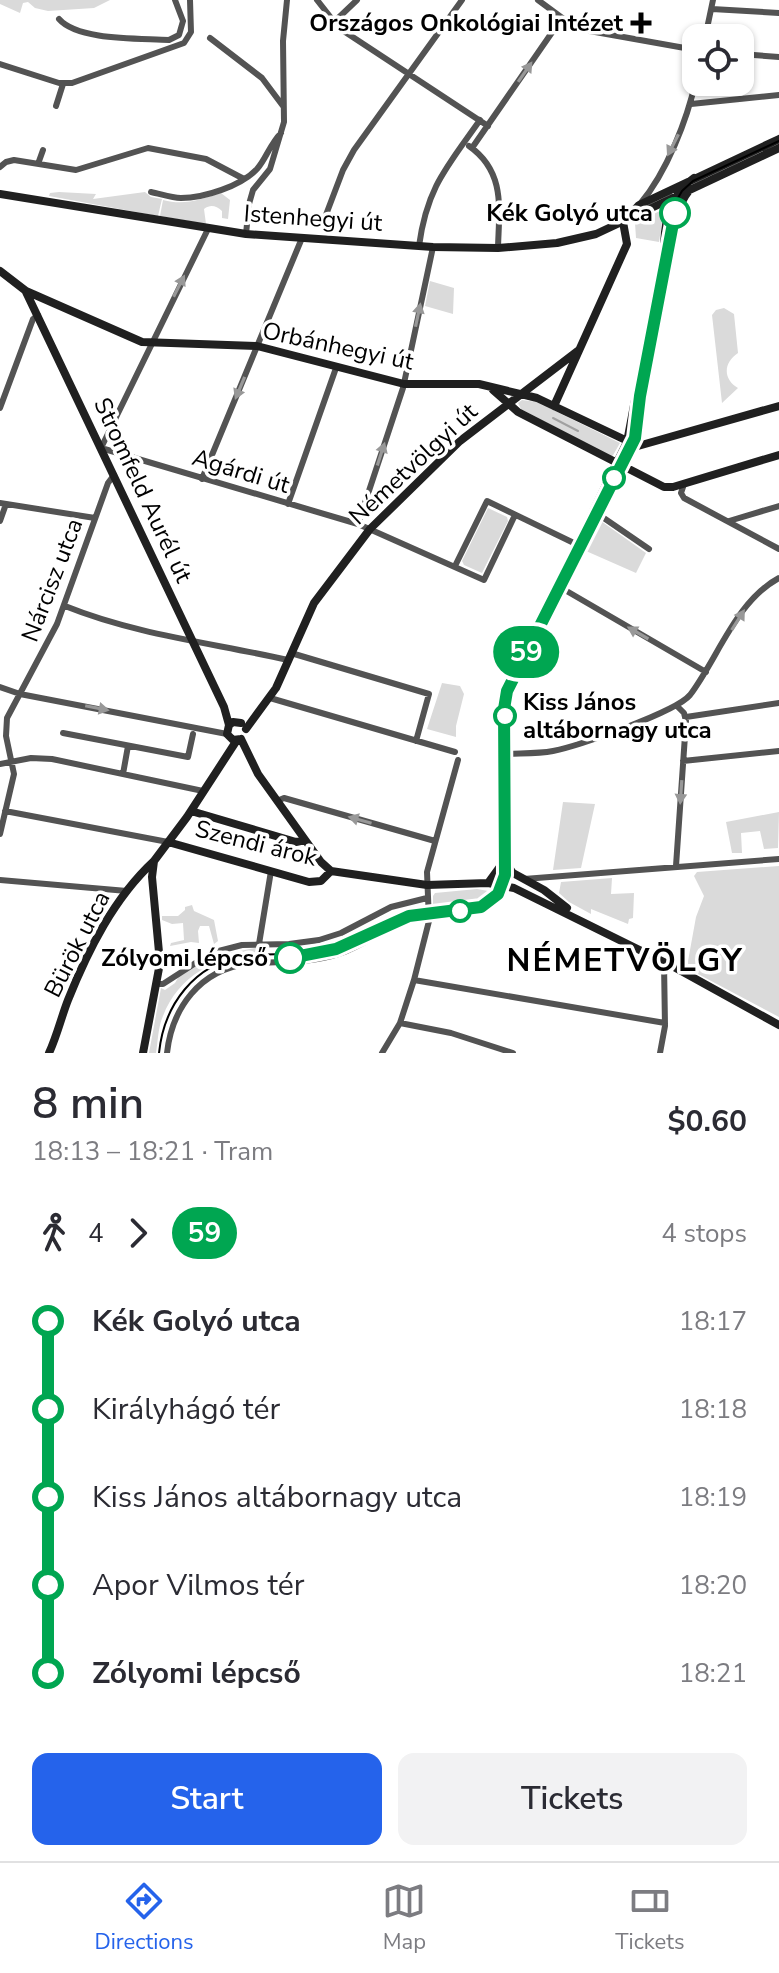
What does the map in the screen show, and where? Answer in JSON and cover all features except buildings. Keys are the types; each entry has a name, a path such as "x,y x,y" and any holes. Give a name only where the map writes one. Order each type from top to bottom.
{"street":[{"path":"0,64 63,84 72,83 184,43 190,36 187,21 175,0"},
{"path":"59,19 65,26 93,34 169,40 179,35 187,21 190,0"},
{"path":"246,234 253,190 270,169 281,133 285,109 283,41 287,0"},
{"path":"317,0 334,22 488,126"},
{"path":"334,22 357,0"},
{"path":"324,220 354,150 462,0"},
{"path":"538,0 584,30 682,48"},
{"path":"708,24 713,0"},
{"path":"712,9 779,13"},
{"path":"472,148 562,18"},
{"path":"210,38 270,85 285,109"},
{"path":"754,55 779,57"},
{"path":"56,106 63,84"},
{"path":"691,104 779,95"},
{"path":"639,205 653,186 680,132 693,96"},
{"path":"419,246 425,212 433,190 480,120"},
{"path":"151,192 187,198 244,179 259,166 270,144 281,133"},
{"path":"502,883 504,754 508,747 504,696 509,680 595,512 603,506 631,444 635,400 640,394 664,262 666,206 693,183 779,139"},
{"path":"464,143 487,161 497,185 498,248"},
{"path":"0,167 14,160 63,169 82,169 148,148 206,159 244,179"},
{"path":"664,262 672,249 683,198 693,183 779,148"},
{"path":"38,164 43,150"},
{"name":"Istenhegyi út","path":"623,222 639,205 693,183"},
{"name":"Istenhegyi út","path":"0,194 246,234 433,247 498,248 569,241 596,234 666,206"},
{"name":"Németvölgyi út","path":"236,731 260,713 270,698 314,603 370,529 452,449 579,350 627,244 623,222"},
{"path":"101,448 208,229"},
{"path":"202,479 302,238"},
{"path":"358,524 404,384 433,247"},
{"name":"Orbánhegyi út","path":"0,271 26,291 135,340 150,344 257,346 404,384 471,383 537,398 631,444"},
{"name":"Stromfeld Aurél út","path":"26,291 258,774 324,866 331,871"},
{"path":"0,408 33,319 38,315"},
{"path":"554,406 579,350"},
{"path":"288,504 336,368"},
{"path":"493,389 518,412 664,487 779,455"},
{"path":"631,444 646,446 779,406"},
{"name":"Agárdi út","path":"101,448 358,524 484,580 515,515"},
{"name":"Nárcisz utca","path":"0,834 14,774 6,723 65,606 95,518 114,475"},
{"path":"685,483 681,488 684,498 779,549"},
{"path":"455,566 487,501 578,545"},
{"path":"0,521 3,504 95,518"},
{"path":"728,522 779,506"},
{"path":"595,512 649,549"},
{"path":"504,754 555,751 677,706 688,697 706,672 745,609 763,588 779,578"},
{"path":"558,586 706,672"},
{"path":"65,606 106,622 192,641 290,656 429,694 416,741"},
{"path":"0,687 20,694 236,731 224,759 154,861 152,877 161,956 143,1053"},
{"path":"270,698 457,756 427,872 429,916 414,980 400,1023 382,1053"},
{"path":"686,717 779,703"},
{"path":"676,866 686,717 677,706"},
{"path":"63,733 188,757 193,734"},
{"path":"123,774 128,746"},
{"path":"683,761 779,751"},
{"path":"0,754 10,752"},
{"path":"0,764 52,759 203,791"},
{"path":"277,801 284,798 435,841"},
{"path":"5,811 168,842"},
{"path":"191,811 296,842 305,840"},
{"name":"Szendi árok","path":"168,842 315,883 324,880 331,871"},
{"path":"504,858 513,873 544,890 591,925"},
{"path":"488,883 504,858"},
{"path":"331,871 427,885 502,883 779,859"},
{"name":"Bürök utca","path":"49,1053 68,1001 103,927 127,891 154,861"},
{"path":"259,944 271,871"},
{"path":"135,881 152,877"},
{"path":"532,895 544,890 557,877"},
{"path":"0,880 127,891"},
{"path":"502,883 591,925 779,1025"},
{"path":"157,984 163,984 207,954 259,944 326,939 404,902 427,898"},
{"path":"167,1053 170,1031 180,1008 199,985 220,972 248,964 308,961 341,953 401,922 429,916"},
{"path":"660,1053 665,1023 664,963"},
{"path":"414,980 665,1023"},
{"path":"400,1023 451,1033 513,1053"}],"shaded area":[{"path":"0,0 110,0 94,8 48,11 35,8 28,2 23,3 20,13 0,4"},
{"path":"145,192 162,199 158,216 49,196 50,193 96,194 93,199"},
{"path":"221,193 230,200 228,219 222,218 222,211 211,206 204,209 206,224 160,216 163,200 186,202"},
{"path":"664,209 659,242 636,238 635,223"},
{"path":"430,281 454,288 453,314 425,306"},
{"path":"724,308 734,314 738,353 727,366 727,376 738,388 722,403 712,315"},
{"path":"522,400 537,402 620,443 612,457 521,409 518,403"},
{"path":"488,508 507,517 508,521 482,573 464,565 462,561"},
{"path":"601,521 646,553 636,573 586,551"},
{"path":"442,683 460,686 464,694 456,737 427,729"},
{"path":"563,802 595,804 581,868 553,870"},
{"path":"779,812 778,848 764,849 760,831 741,833 742,853 732,853 726,822"},
{"path":"779,866 779,1017 681,965 688,961 696,917 704,896 694,876 697,872"},
{"path":"612,878 611,894 634,893 633,918 629,919 628,924 591,909 591,914 559,893 561,882"},
{"path":"477,889 494,892 473,905 433,908 435,893"},
{"path":"192,905 194,911 214,920 218,941 214,944 209,926 200,926 199,943 170,946 184,940 183,923 172,924 162,920 162,916 178,916 185,907"},
{"path":"260,947 261,952 216,962 190,978 170,1001 160,1025 156,1053 149,1053 161,988 165,990 179,976 210,957"}],"waterway":[{"path":"553,418 578,431"}],"tram line":[{"path":"159,1053 167,1019 175,1003 196,978 226,960 317,951 407,914 472,908 496,892 503,872 504,691 631,444 674,205 682,191 693,181 779,141"},
{"name":"59","path":"290,958 336,949 409,916 481,907 498,894 505,880 504,709 507,691 633,445 675,213"}],"place":[{"name":"Országos Onkológiai Intézet","path":"641,23"},
{"name":"Kék Golyó utca","path":"675,213"},
{"name":"Kiss János altábornagy utca","path":"505,716"},
{"name":"Zólyomi lépcső","path":"290,958"}],"district":[{"name":"NÉMETVÖLGY","path":"625,960"}]}
